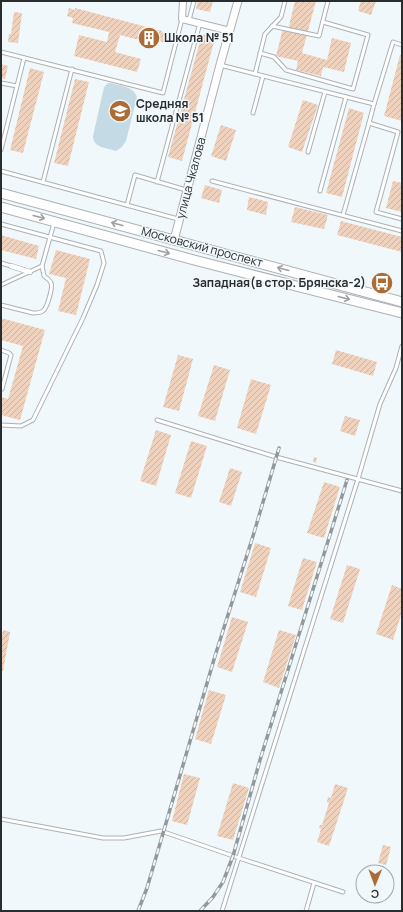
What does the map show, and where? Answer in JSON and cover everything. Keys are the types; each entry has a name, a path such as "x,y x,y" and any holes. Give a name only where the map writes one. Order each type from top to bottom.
{"main road":[{"name":"Московский проспект","path":"1,193 402,302"},
{"name":"Московский проспект","path":"1,207 194,260 402,314"},
{"path":"55,222 58,209"}],"street":[{"path":"183,1 182,19 230,31"},
{"name":"улица Чкалова","path":"174,240 238,1"},
{"path":"11,266 30,272"}],"lane":[{"path":"189,20 194,1"},
{"path":"255,74 265,34 281,17 285,1"},
{"path":"272,26 319,36 328,1"},
{"path":"1,52 163,93 182,19"},
{"path":"260,53 274,57 286,70 353,89 368,35 322,22"},
{"path":"157,182 200,23"},
{"path":"343,216 393,42 401,44 402,40"},
{"path":"1,150 24,58"},
{"path":"220,65 374,104"},
{"path":"44,182 72,70"},
{"path":"253,113 263,76"},
{"path":"1,83 17,86"},
{"path":"308,152 325,92"},
{"path":"320,191 346,97"},
{"path":"369,123 400,131 376,212 402,220"},
{"path":"1,171 180,220"},
{"path":"127,205 135,175 188,190"},
{"path":"212,181 402,231"},
{"path":"1,305 33,314 42,312 46,307 51,286 50,280 44,276 42,266 55,222"},
{"path":"1,224 101,251 104,263 97,285 83,318 33,420 21,426 1,425"},
{"path":"1,263 11,266"},
{"path":"1,285 42,266"},
{"path":"222,911 358,479 380,404 396,368 402,346"},
{"path":"1,350 11,355 1,390"},
{"path":"157,420 276,457 402,491"},
{"path":"1,819 103,838 124,838 161,831 343,892"},
{"path":"306,911 314,883"}],"shaded area":[{"path":"108,83 130,89 137,97 126,141 122,147 116,151 98,145 95,143 93,136 104,87"}],"building":[{"path":"198,1 213,1 210,12 196,9"},
{"path":"295,1 316,1 302,53 327,60 332,38 351,43 344,72 323,67 321,76 296,70 298,61 276,56 283,28 288,30"},
{"path":"361,1 376,1 371,15 358,11"},
{"name":"Школа № 51","path":"69,8 75,10 75,8 162,31 161,32 168,34 166,43 159,41 158,45 120,35 115,52 141,59 137,72 74,56 79,35 107,42 109,32 72,23 73,18 67,16"},
{"path":"14,12 22,13 18,43 8,42 9,34 11,34"},
{"path":"202,34 215,38 182,161 168,157"},
{"path":"400,55 402,56 402,121 384,116"},
{"path":"1,64 8,66 5,79 1,78"},
{"path":"30,68 44,72 23,153 10,150"},
{"path":"75,79 89,82 68,166 54,163"},
{"path":"303,100 318,105 302,152 288,147"},
{"path":"349,108 364,113 342,197 326,193"},
{"path":"221,125 236,130 226,161 211,156"},
{"path":"393,181 402,183 402,212 386,208"},
{"path":"205,185 222,190 219,203 201,198"},
{"path":"249,197 268,202 266,215 247,210"},
{"path":"295,207 328,215 324,229 291,222"},
{"path":"341,221 402,237 402,252 337,235"},
{"path":"1,235 39,246 36,259 1,250"},
{"path":"56,250 90,259 76,315 58,311 66,278 49,274"},
{"path":"1,318 45,330 20,420 1,415 1,397 8,399 23,346 1,340"},
{"path":"336,350 377,362 373,376 332,364"},
{"path":"178,355 193,359 179,411 163,407"},
{"path":"214,365 230,370 215,421 198,416"},
{"path":"251,379 271,385 256,434 237,428"},
{"path":"345,416 360,420 355,436 340,431"},
{"path":"156,430 171,435 156,486 140,481"},
{"path":"191,441 207,446 191,498 175,493"},
{"path":"314,457 317,458 316,463 313,462"},
{"path":"230,468 242,472 231,506 219,502"},
{"path":"324,482 340,487 324,538 307,533"},
{"path":"255,543 271,548 256,597 240,592"},
{"path":"303,558 317,562 302,610 288,606"},
{"path":"347,565 360,569 343,623 330,619"},
{"path":"392,585 402,589 402,612 393,640 376,634"},
{"path":"232,617 248,622 232,672 217,667"},
{"path":"3,630 10,632 3,671 1,671 1,636"},
{"path":"279,630 296,635 279,688 263,682"},
{"path":"209,690 226,695 211,744 195,739"},
{"path":"184,774 200,778 187,825 172,821"},
{"path":"233,783 249,788 233,840 217,836"},
{"path":"335,784 348,788 329,846 317,842 321,829 319,828 320,825 322,825 329,803 327,802 328,797 331,798"},
{"path":"383,845 391,847 386,864 378,863"}],"railway":[{"path":"138,911 147,888 215,656 279,448"},
{"path":"200,911 213,897 223,882 233,856 260,760 347,480"}],"place":[{"name":"Школа № 51","path":"149,38"},
{"name":"Средняя школа № 51","path":"120,111"},
{"name":"Западная(в стор. Брянска-2)","path":"382,283"}]}
